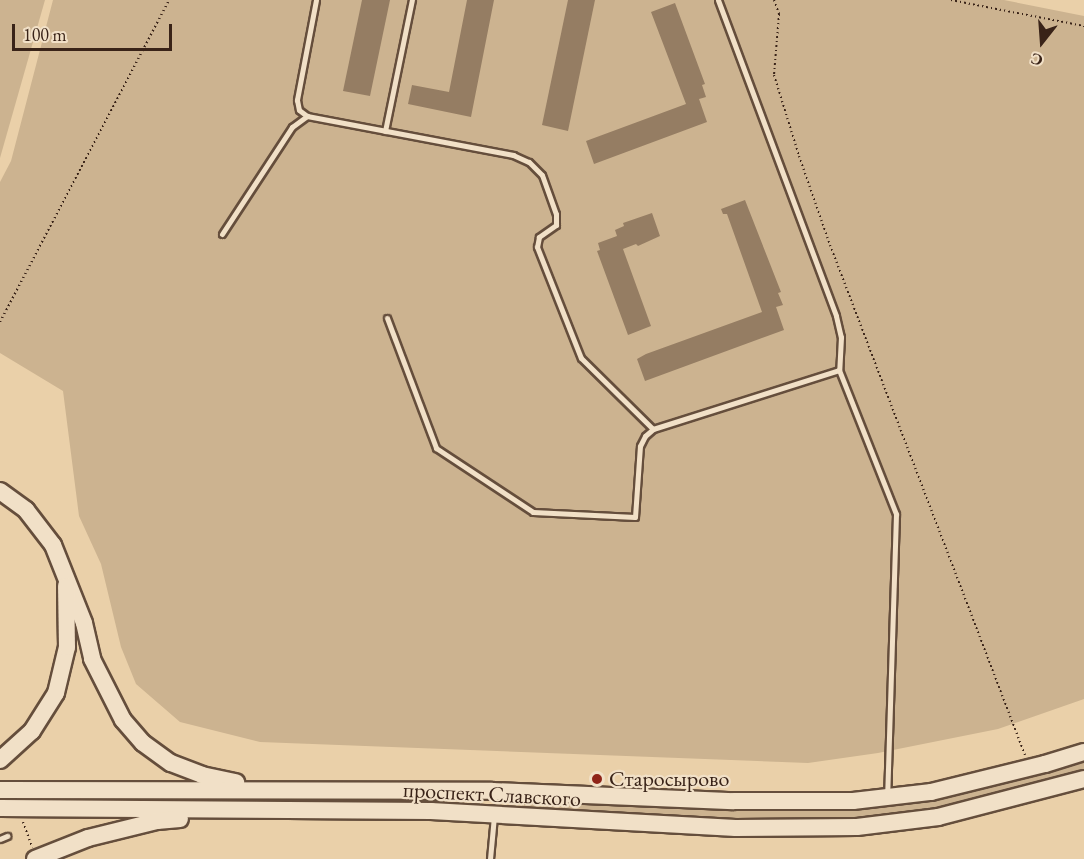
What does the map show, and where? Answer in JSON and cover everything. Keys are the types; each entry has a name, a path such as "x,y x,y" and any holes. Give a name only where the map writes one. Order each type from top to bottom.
{"main road":[{"path":"0,491 37,522 53,545 84,623 92,659 123,720 143,743 171,763 202,775 278,789"},
{"path":"0,760 32,731 56,693 67,647 66,573"},
{"name":"проспект Славского","path":"0,790 278,789 549,793 734,801 853,801 931,792 1084,752"},
{"name":"проспект Славского","path":"0,808 431,811 736,828 857,827 938,817 1084,779"},
{"path":"34,855 88,838 158,821 276,810"}],"lane":[{"path":"316,0 297,100 299,110 306,116 513,156 529,162 542,176 556,214 556,225 550,232 539,237 537,247 581,358 653,429"},
{"path":"385,131 411,0"},
{"path":"718,0 836,316 841,337 839,370 896,514 886,797"},
{"path":"222,234 292,127 306,116"},
{"path":"387,318 436,448 533,512 635,517 640,446 645,436 653,429 839,370"},
{"path":"490,859 494,815"},
{"path":"0,839 8,836"}],"path":[{"path":"0,322 169,0"},
{"path":"774,0 778,14 774,75 799,156 830,245 1029,768"},
{"path":"951,0 1084,26"},
{"path":"21,818 34,855"}],"shaded area":[{"path":"0,0 45,0 0,158"},
{"path":"53,0 1004,0 1084,16 1084,699 998,729 878,753 808,763 260,742 180,722 136,684 121,647 101,564 79,516 63,391 0,353 0,182 11,161"},
{"path":"1084,758 1084,772 936,808 856,818 733,820 532,809 514,804 519,801 659,807 799,808"}],"building":[{"path":"362,0 390,0 370,96 343,91"},
{"path":"467,0 494,0 471,117 408,104 412,85 449,92"},
{"path":"568,0 595,0 568,131 542,125"},
{"path":"675,3 705,84 702,85 706,97 699,99 707,122 594,164 586,141 686,104 651,12"},
{"path":"745,200 781,292 778,293 783,305 776,307 784,330 645,381 637,359 762,312 727,214 723,214 721,209"},
{"path":"652,213 660,236 638,246 636,244 623,249 651,326 628,335 597,251 600,250 598,243 617,236 615,230 624,226 623,223"}],"place":[{"name":"Старосырово","path":"597,779"}]}
